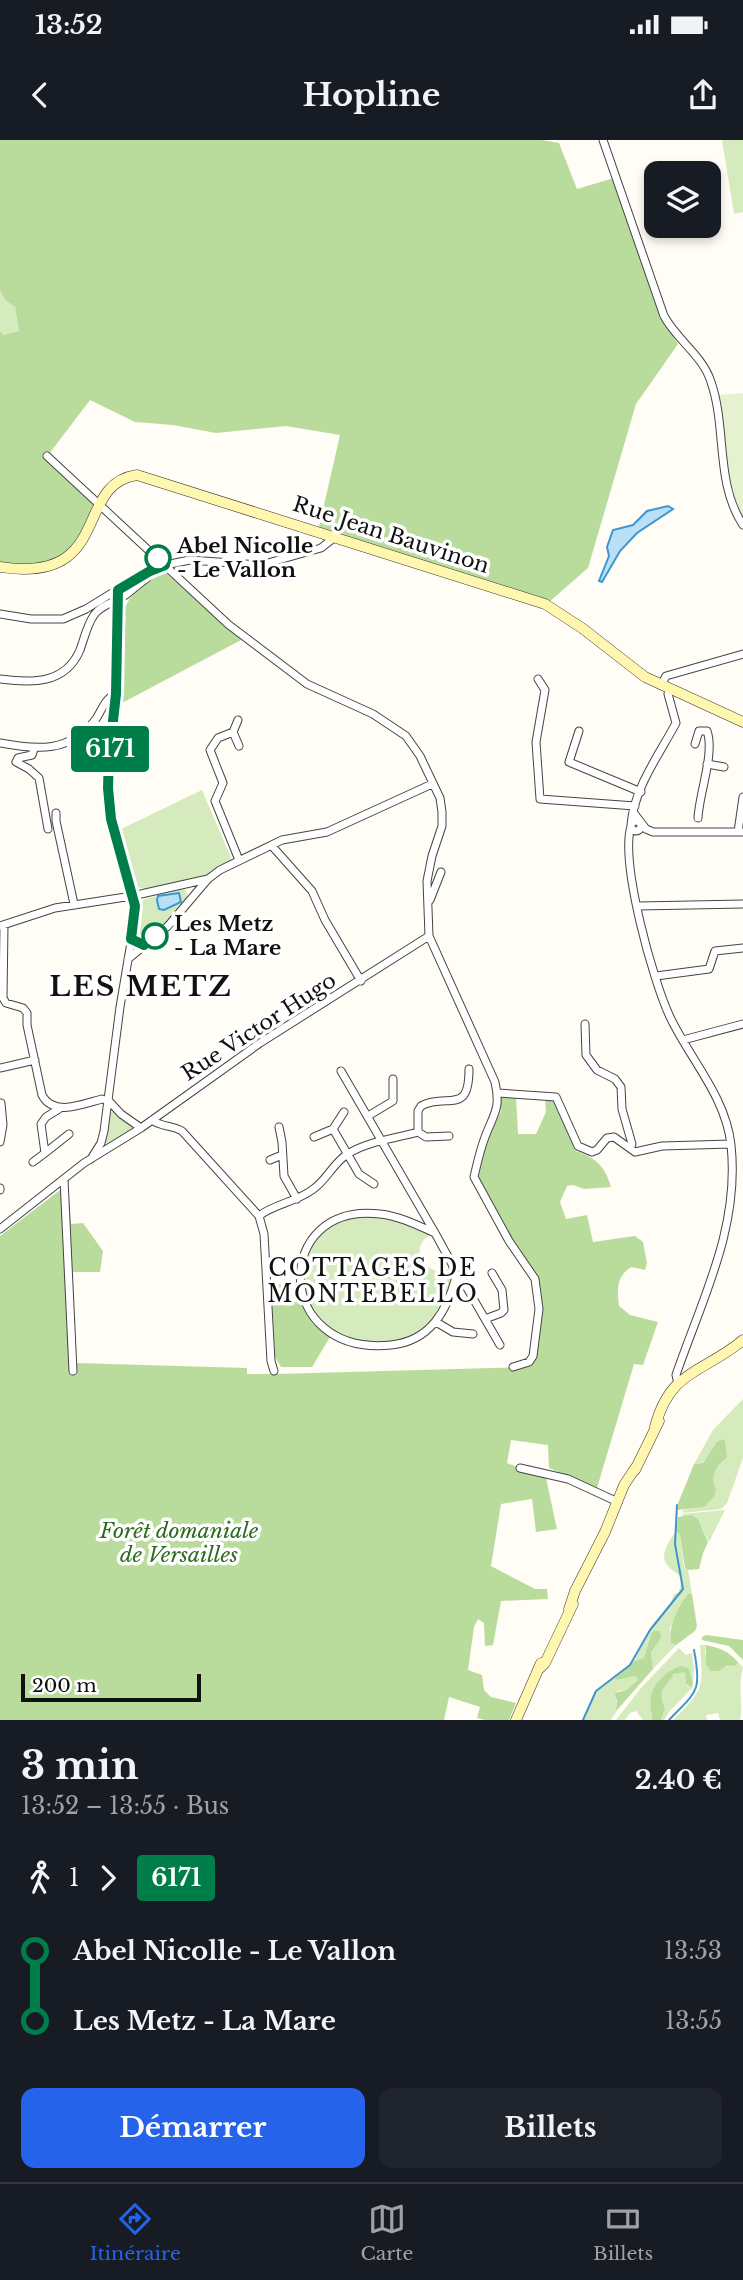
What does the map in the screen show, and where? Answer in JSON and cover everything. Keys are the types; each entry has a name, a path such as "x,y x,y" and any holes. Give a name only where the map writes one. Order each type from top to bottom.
{"main road":[{"name":"Rue Jean Bauvinon","path":"1,570 42,568 67,557 83,540 113,484 122,478 136,475 545,604 582,628 645,677 743,722"},
{"path":"516,1720 628,1477 636,1467 655,1427 668,1393 743,1340"}],"street":[{"path":"603,140 664,316 672,330 703,365 711,381 729,489 735,513 743,524"},
{"path":"47,456 229,625 307,684 373,714 400,731 420,756 440,798 442,826 427,881 429,936 498,1093 498,1110 484,1139 474,1177 509,1241 535,1279 539,1310 533,1356 529,1362 513,1367"},
{"path":"0,679 33,682 54,678 64,671 79,653 93,616 150,571 190,560 261,565 321,548 335,537"},
{"path":"0,614 40,620 63,619 118,595"},
{"path":"0,1229 91,1159 101,1143 109,1101 136,913 111,819 109,797 109,757 116,694 118,595"},
{"path":"678,1384 676,1375 704,1303 729,1224 733,1193 731,1144 719,1103 670,1016 656,976 628,862 628,836 635,820 640,792 676,723 665,687 666,676 743,654"},
{"path":"538,679 545,690 536,742 540,799 635,820 657,832"},
{"path":"0,743 34,749 66,742 86,729 109,697 116,694"},
{"path":"238,720 233,732 218,738 210,750 223,783 215,801 239,860"},
{"path":"695,744 698,732 702,729 707,731 707,764 699,832"},
{"path":"579,731 569,762 640,792"},
{"path":"233,732 239,746"},
{"path":"34,749 32,755 18,758 16,762 39,778 48,830"},
{"path":"707,764 724,767"},
{"path":"46,1117 46,1103 42,1095 27,1013 23,1008 6,1003 2,998 2,925 74,904 132,896 208,879 239,860 292,836 327,832 432,783"},
{"path":"635,820 646,829 657,832 741,832 743,797"},
{"path":"57,813 56,821 74,904"},
{"path":"272,846 313,891 325,920 361,981"},
{"path":"429,901 441,872"},
{"path":"128,959 168,926 208,879"},
{"path":"187,885 193,899"},
{"path":"638,906 743,904"},
{"name":"Rue Victor Hugo","path":"91,1159 141,1128 261,1043 429,936"},
{"path":"131,939 144,945"},
{"path":"656,976 709,969 715,951 743,948"},
{"path":"585,1024 586,1055 594,1067 615,1079 621,1087 622,1109 632,1144 630,1148"},
{"path":"683,1040 743,1024"},
{"path":"0,1068 35,1060"},
{"path":"418,1132 418,1111 421,1106 452,1101 466,1094 469,1069"},
{"path":"341,1071 435,1233 456,1277 450,1298 436,1322 420,1335 400,1343 370,1346 340,1339 322,1328 311,1315 302,1290 301,1272 306,1248 327,1223 343,1216 361,1213 383,1214 403,1219 435,1233"},
{"path":"368,1116 393,1101 393,1079"},
{"path":"498,1093 556,1097 578,1146 592,1152 607,1138 614,1138 640,1152 662,1146 731,1144"},
{"path":"45,1153 41,1124 46,1117 59,1109 102,1099 109,1101 121,1114 141,1128"},
{"path":"0,1142 3,1125 2,1103"},
{"path":"46,1103 59,1109"},
{"path":"314,1137 333,1129 344,1112"},
{"path":"152,1120 182,1131 259,1216 264,1234 271,1362 274,1371"},
{"path":"279,1127 284,1176 297,1199"},
{"path":"333,1129 359,1174 374,1184"},
{"path":"259,1216 264,1211 297,1199 314,1189 347,1154 382,1140 418,1132 426,1137 449,1136"},
{"path":"33,1162 69,1134"},
{"path":"101,1143 110,1149"},
{"path":"270,1160 282,1155"},
{"path":"64,1179 73,1371"},
{"path":"485,1319 501,1314 504,1310 502,1290 492,1273"},
{"path":"456,1277 463,1281 500,1345"},
{"path":"436,1322 453,1332 473,1334"},
{"path":"520,1468 568,1479 618,1502"}],"green space":[{"path":"0,140 542,140 559,143 577,189 614,178 660,316 678,344 636,404 588,568 549,602 319,527 340,435 286,426 216,433 173,425 135,422 90,400 46,458 95,499 80,537 67,553 49,564 0,563 0,331 4,335 19,331 15,307 5,300 0,290"},
{"path":"722,140 743,140 743,212 734,214"},
{"path":"0,290 5,300 15,307 19,332 4,335 0,331"},
{"path":"743,393 743,519 731,491 719,395"},
{"path":"162,570 243,639 120,704 121,615 130,598"},
{"path":"202,790 232,860 207,876 145,889 130,885 117,831"},
{"path":"182,889 189,900 166,925 162,925 141,941 134,937 140,904 145,899"},
{"name":"Forêt domaniale de Versailles","path":"501,1096 516,1097 518,1134 536,1134 546,1112 545,1098 556,1099 576,1151 599,1164 611,1187 584,1189 567,1186 560,1202 566,1219 587,1215 593,1242 635,1236 643,1242 647,1263 645,1270 632,1267 623,1274 618,1289 619,1306 630,1315 658,1322 643,1365 634,1364 597,1488 549,1468 548,1445 511,1440 507,1463 546,1478 557,1529 536,1532 532,1499 501,1504 491,1566 535,1589 547,1589 548,1599 501,1601 493,1645 485,1646 484,1623 478,1619 474,1627 468,1670 482,1675 484,1690 491,1697 516,1703 509,1720 477,1718 480,1707 449,1697 444,1720 0,1720 0,1236 68,1184 71,1224 83,1223 103,1251 100,1272 72,1272 76,1363 247,1368 247,1374 527,1367 535,1360 542,1309 538,1278 511,1239 478,1180 487,1140 501,1111"},
{"path":"114,1111 132,1126 132,1130 110,1144 105,1143 111,1112"},
{"path":"364,1215 397,1220 430,1235 420,1248 423,1264 437,1272 451,1269 450,1289 438,1312 424,1329 405,1339 391,1342 365,1341 336,1335 322,1325 312,1312 306,1297 305,1263 310,1247 319,1234 336,1221"},
{"path":"271,1282 299,1290 310,1316 330,1337 312,1367 281,1367 275,1357"},
{"path":"743,1399 743,1458 727,1503 721,1509 683,1513 683,1510 704,1507 713,1471 727,1458 709,1455 702,1463 694,1464 713,1430"},
{"path":"723,1439 727,1458 715,1472 714,1497 704,1507 678,1510 677,1506 694,1464 703,1463 717,1442"},
{"path":"725,1510 709,1542 698,1519 682,1517 683,1514"},
{"path":"691,1515 698,1519 708,1542 699,1569 688,1570 685,1568 680,1535 676,1531 678,1517"},
{"path":"676,1531 680,1535 684,1568 688,1570 692,1594 688,1594 670,1628 671,1643 676,1645 653,1669 651,1652 654,1645 651,1634 644,1658 634,1661 654,1623 670,1605 674,1594 679,1592 682,1578 667,1565 664,1556"},
{"path":"688,1594 692,1594 697,1626 695,1631 676,1645 671,1643 672,1623"},
{"path":"654,1631 659,1631 661,1635 651,1652 653,1669 616,1709 615,1693 626,1690 638,1680 637,1677 614,1679 634,1661 644,1658"},
{"path":"706,1635 743,1640 743,1660 729,1646 702,1640"},
{"path":"700,1645 706,1645 705,1654 722,1667 735,1666 738,1662 743,1667 740,1720 720,1720 718,1713 706,1715 707,1720 673,1720 691,1702 699,1687"},
{"path":"706,1645 724,1650 738,1662 735,1666 710,1671 706,1664"},
{"path":"679,1648 686,1655 692,1653 693,1682 689,1670 672,1669 651,1710 652,1720 643,1720 636,1711 630,1713 625,1720 616,1720 641,1688"},
{"path":"682,1666 689,1669 692,1688 686,1684 685,1672 674,1674 663,1690 665,1709 661,1720 652,1720 652,1692 667,1673"},
{"path":"685,1672 687,1686 692,1688 664,1720 661,1720 665,1709 663,1688 673,1675"},
{"path":"638,1677 638,1680 626,1690 617,1691 618,1709 611,1720 584,1720 595,1695 603,1685 615,1679"}],"water":[{"path":"668,506 673,509 637,533 620,551 602,582 599,581 609,556 607,547 613,530 633,525 647,511"},
{"path":"179,893 181,902 164,910 159,909 158,896"}],"waterway":[{"path":"583,1720 596,1691 630,1665 650,1630 683,1589 675,1544 677,1505"},
{"path":"669,1720 695,1690 697,1675 694,1650"}],"bus line":[{"name":"6171","path":"155,936 144,945 131,939 136,913 111,819 108,776 116,694 118,590 165,565 158,558"}],"place":[{"name":"Abel Nicolle - Le Vallon","path":"158,558"},
{"name":"Les Metz - La Mare","path":"155,936"}],"district":[{"name":"LES METZ","path":"141,986"},
{"name":"COTTAGES DE MONTEBELLO","path":"373,1281"}]}
